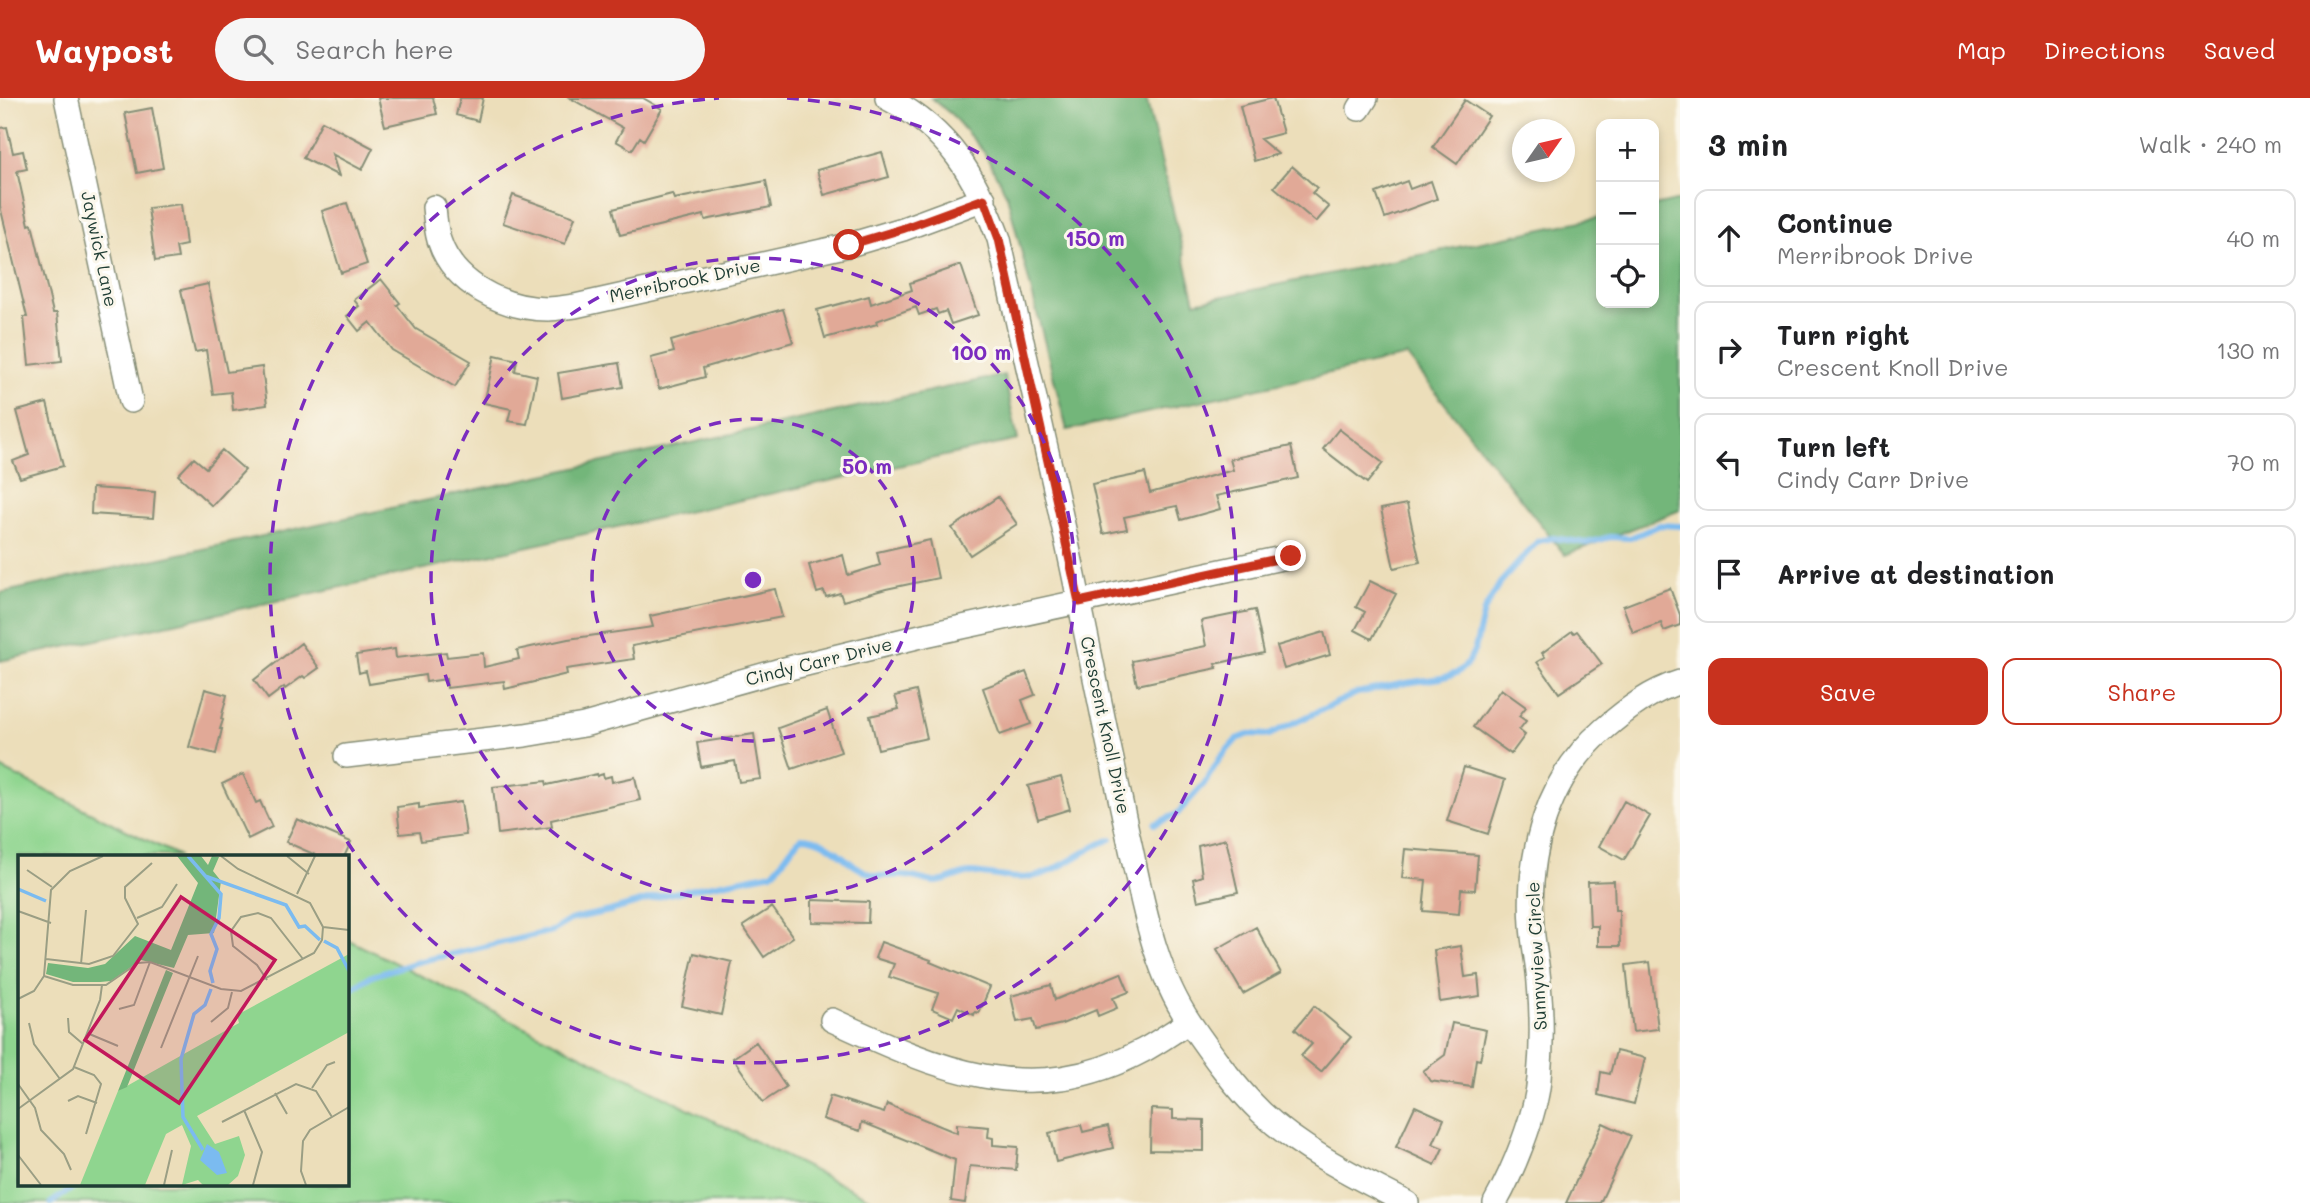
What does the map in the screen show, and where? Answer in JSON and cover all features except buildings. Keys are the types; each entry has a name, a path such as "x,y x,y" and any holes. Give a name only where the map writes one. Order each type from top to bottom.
{"street":[{"name":"Jaywick Lane","path":"66,98 131,401"},
{"name":"Crescent Knoll Drive","path":"887,98 908,109 932,128 953,150 984,199 999,239 1147,919 1163,970 1189,1022 1240,1090 1264,1115 1331,1163 1407,1203"},
{"name":"Merribrook Drive","path":"434,207 439,240 449,260 462,275 479,289 500,300 548,309 575,306 849,245 984,199"},
{"name":"Cindy Carr Drive","path":"346,755 525,735 584,725 777,671 925,635 1291,556"},
{"name":"Sunnyview Circle","path":"1495,1203 1526,1131 1539,1082 1542,1029 1532,925 1532,888 1535,856 1549,802 1560,780 1589,742 1635,704 1680,682"},
{"path":"832,1020 895,1049 943,1067 974,1075 1037,1080 1088,1072 1118,1062 1144,1050 1189,1022"}],"green space":[{"path":"931,98 1146,98 1195,302 1596,218 1596,308 1659,308 1659,205 1680,200 1680,510 1565,555 1407,356 1067,430 1007,195 984,152 952,115"},
{"path":"1004,375 1018,440 0,661 0,593"},
{"path":"0,768 177,855 18,855 18,1186 348,1186 348,939 879,1203 0,1203"}],"waterway":[{"path":"1155,824 1177,814 1204,784 1220,758 1237,739 1250,734 1269,735 1357,693 1457,673 1467,664 1475,649 1484,611 1500,583 1538,541 1553,538 1587,543 1610,537 1630,538 1660,525 1680,526"},
{"path":"348,992 369,977 413,963 552,931 570,920 668,894 772,873 802,837 822,842 853,865 871,874 907,876 935,882 971,873 1014,878 1040,875 1111,839"},
{"path":"51,1203 75,1186"}],"route":[{"path":"849,245 984,199 999,239 1079,602 1291,556"}]}
